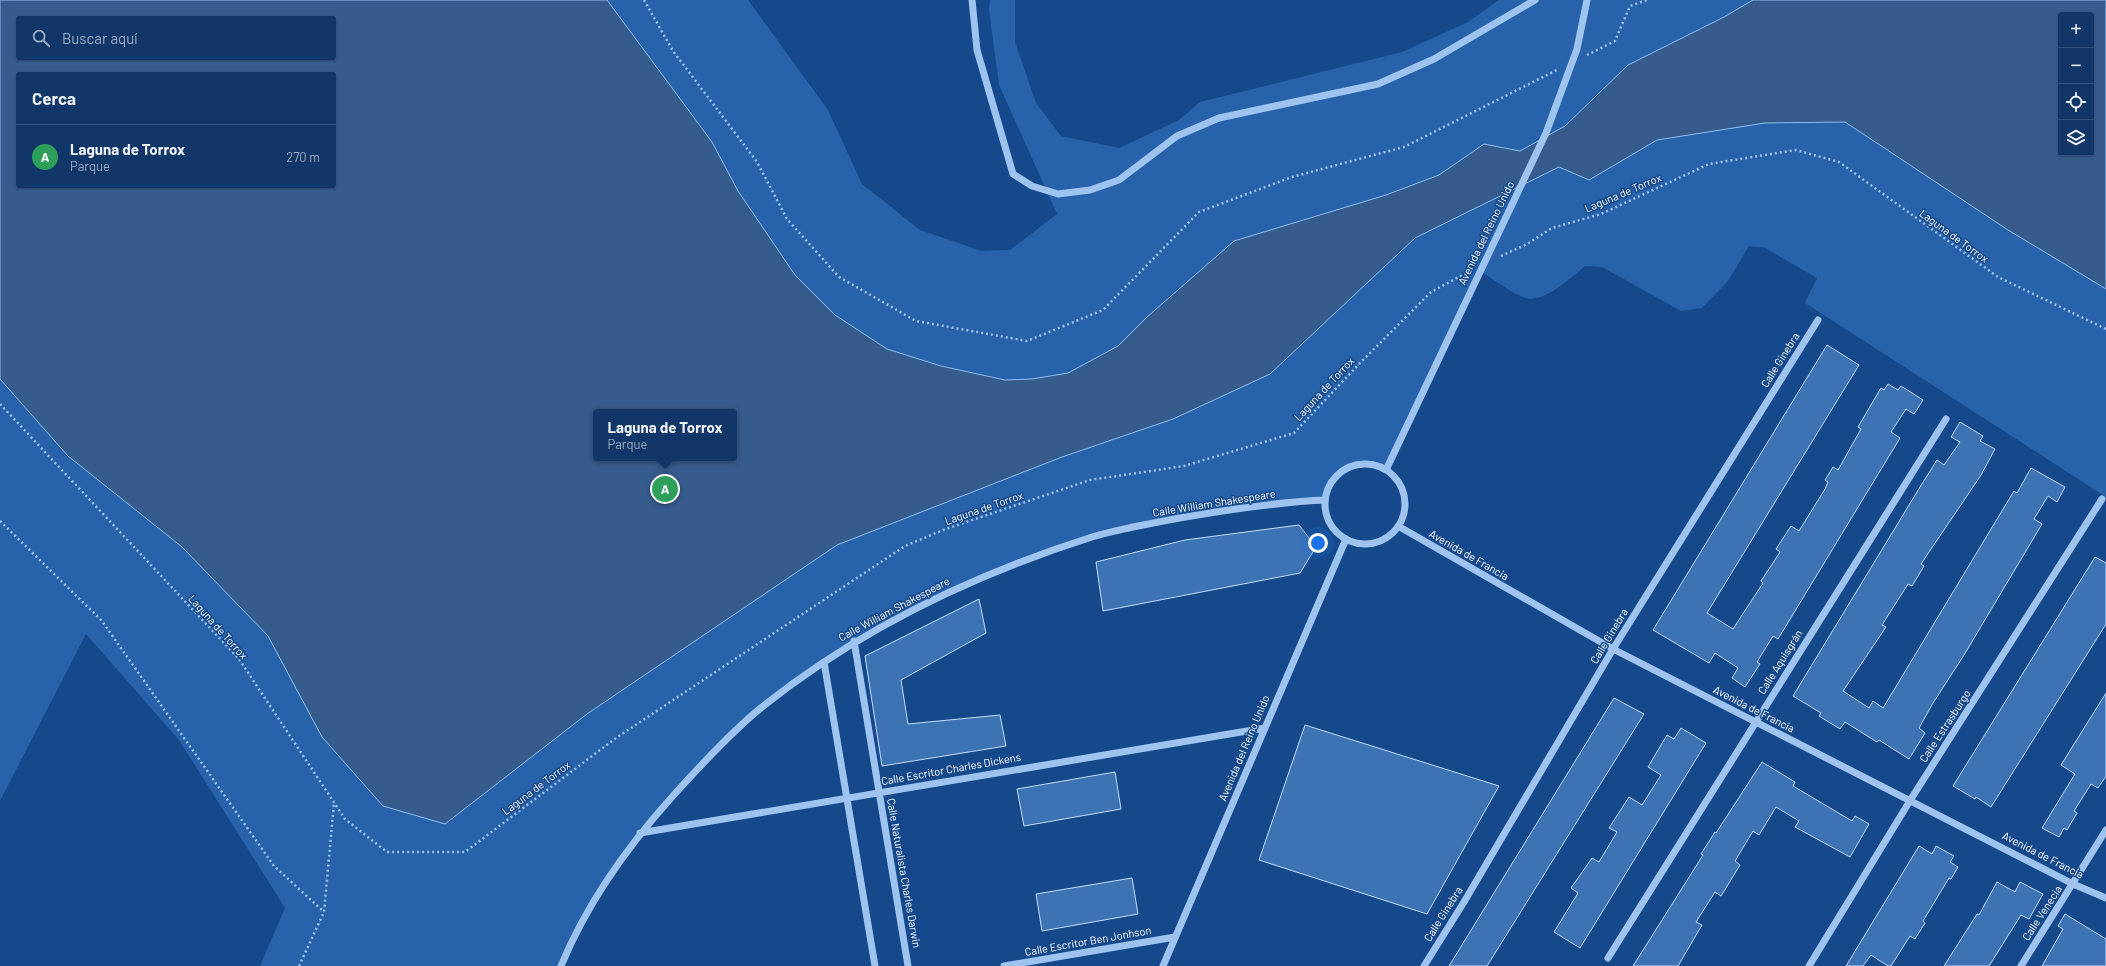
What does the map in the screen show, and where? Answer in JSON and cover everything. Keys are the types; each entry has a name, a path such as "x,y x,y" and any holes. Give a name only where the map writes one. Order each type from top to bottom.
{"street":[{"path":"972,0 977,50 1013,174 1032,186 1058,194 1090,190 1118,180 1177,136 1219,118 1378,84 1434,59 1535,0"},
{"name":"Avenida del Reino Unido","path":"1386,470 1546,133 1577,49 1587,0"},
{"name":"Calle Ginebra","path":"1424,966 1464,902 1613,649 1818,320"},
{"name":"Calle Aquisgrán","path":"1608,958 1946,419"},
{"path":"1360,464 1374,464 1386,470 1396,478 1402,489 1405,502 1404,514 1398,526 1390,535 1380,541 1357,543 1346,539 1336,532 1329,522 1325,500 1328,487 1336,476 1347,468 1360,464"},
{"name":"Calle Estrasburgo","path":"1809,966 1911,799 2102,499"},
{"name":"Calle William Shakespeare","path":"561,966 568,947 608,877 640,832 694,772 761,708 854,641 942,594 1016,564 1094,536 1188,515 1299,501 1325,500"},
{"name":"Avenida de Francia","path":"1398,526 1613,649 1755,723 1911,799 2073,884 2106,898"},
{"name":"Avenida del Reino Unido","path":"1163,966 1346,539"},
{"name":"Calle Naturalista Charles Darwin","path":"854,641 908,966"},
{"path":"824,662 875,966"},
{"name":"Calle Escritor Charles Dickens","path":"640,832 1265,728"},
{"name":"Calle Venecia","path":"2021,966 2106,830"},
{"name":"Calle Escritor Ben Jonhson","path":"1004,966 1175,937"}],"path":[{"name":"Laguna de Torrox","path":"0,404 239,659 345,819 387,852 465,852 616,738 905,546 943,530 1090,480 1184,466 1294,433 1360,362 1431,292 1483,264 1527,244 1552,228 1601,214 1709,164 1796,150 1839,162 1998,277 2106,329"},
{"path":"0,521 102,621 274,866 324,912"},
{"path":"299,966 324,912 334,803"}],"shaded area":[{"path":"0,0 748,0 828,110 862,184 920,230 982,251 1010,250 1057,214 999,85 989,10 990,0 1015,0 1015,42 1036,103 1061,136 1119,148 1179,120 1200,102 1402,52 1468,22 1499,0 2106,0 2106,497 1805,303 1817,278 1765,248 1749,246 1728,281 1702,308 1681,311 1602,267 1585,266 1558,288 1541,297 1533,299 1516,294 1483,273 1387,468 1365,466 1348,472 1334,485 1322,502 1255,502 1094,538 953,590 856,640 761,711 704,763 640,829 568,949 562,966 260,966 285,908 179,740 86,634 0,801"},
{"path":"0,0 607,0 712,142 738,191 795,275 835,315 887,349 941,366 1005,380 1032,379 1068,373 1118,346 1147,317 1234,241 1386,195 1439,175 1484,144 1520,151 1565,126 1628,65 1724,17 1753,0 2106,0 2106,289 2008,230 1845,122 1765,123 1657,140 1589,180 1559,167 1415,238 1270,374 1173,419 1062,457 837,545 587,714 445,824 383,806 322,737 268,636 182,547 68,456 0,379"}],"building":[{"path":"1827,345 1859,365 1707,613 1733,629 1763,583 1761,581 1780,552 1776,549 1791,526 1799,531 1825,489 1828,482 1825,480 1833,467 1838,470 1861,429 1858,427 1881,388 1884,390 1888,384 1898,390 1901,386 1923,400 1914,414 1906,409 1891,432 1900,438 1778,639 1773,636 1757,662 1760,664 1745,687 1732,678 1738,668 1715,653 1709,663 1653,630"},
{"path":"1960,422 1983,436 1980,441 1995,449 1981,475 1921,564 1924,566 1912,586 1908,584 1882,625 1886,627 1843,691 1869,708 1873,701 1883,708 2014,491 2017,493 2031,468 2065,487 2057,502 2048,496 2034,519 2042,524 1964,655 1933,703 1919,728 1925,733 1909,759 1879,740 1877,742 1845,722 1840,729 1819,716 1821,713 1793,696 1937,460 1944,465 1960,442 1951,437"},
{"path":"1299,525 1316,547 1300,573 1103,611 1096,562 1185,540"},
{"path":"2095,557 2106,563 2106,624 1991,807 1976,797 1975,799 1953,786"},
{"path":"979,599 986,633 901,680 908,724 1000,715 1006,746 882,766 865,656"},
{"path":"2106,693 2106,776 2098,788 2091,784 2074,811 2077,813 2067,830 2064,828 2059,837 2042,828 2075,774 2061,765"},
{"path":"1614,698 1644,714 1487,966 1449,966"},
{"path":"1305,725 1499,786 1427,914 1259,860"},
{"path":"1681,728 1706,743 1580,948 1554,932 1578,893 1571,888 1592,858 1599,862 1617,832 1609,828 1629,797 1642,805 1661,775 1648,767 1667,735 1674,739"},
{"path":"1762,762 1795,782 1793,786 1852,821 1855,816 1869,824 1850,857 1795,827 1799,821 1776,807 1759,835 1753,831 1735,861 1740,865 1721,896 1715,892 1696,922 1702,925 1678,966 1633,966 1703,855 1701,854"},
{"path":"1115,772 1121,809 1024,826 1017,789"},
{"path":"1919,846 1932,854 1936,846 1954,856 1950,862 1958,867 1951,879 1949,878 1923,921 1925,923 1915,939 1910,936 1891,966 1888,966 1871,955 1863,966 1846,966"},
{"path":"1132,878 1138,914 1042,931 1036,894"},
{"path":"1997,882 2015,892 2020,882 2043,894 2029,919 2021,915 1989,966 1944,966 1977,914 1979,915"},
{"path":"2065,914 2106,939 2106,966 2042,966 2063,929 2058,926"}],"place":[{"name":"Laguna de Torrox","path":"665,489"}]}
